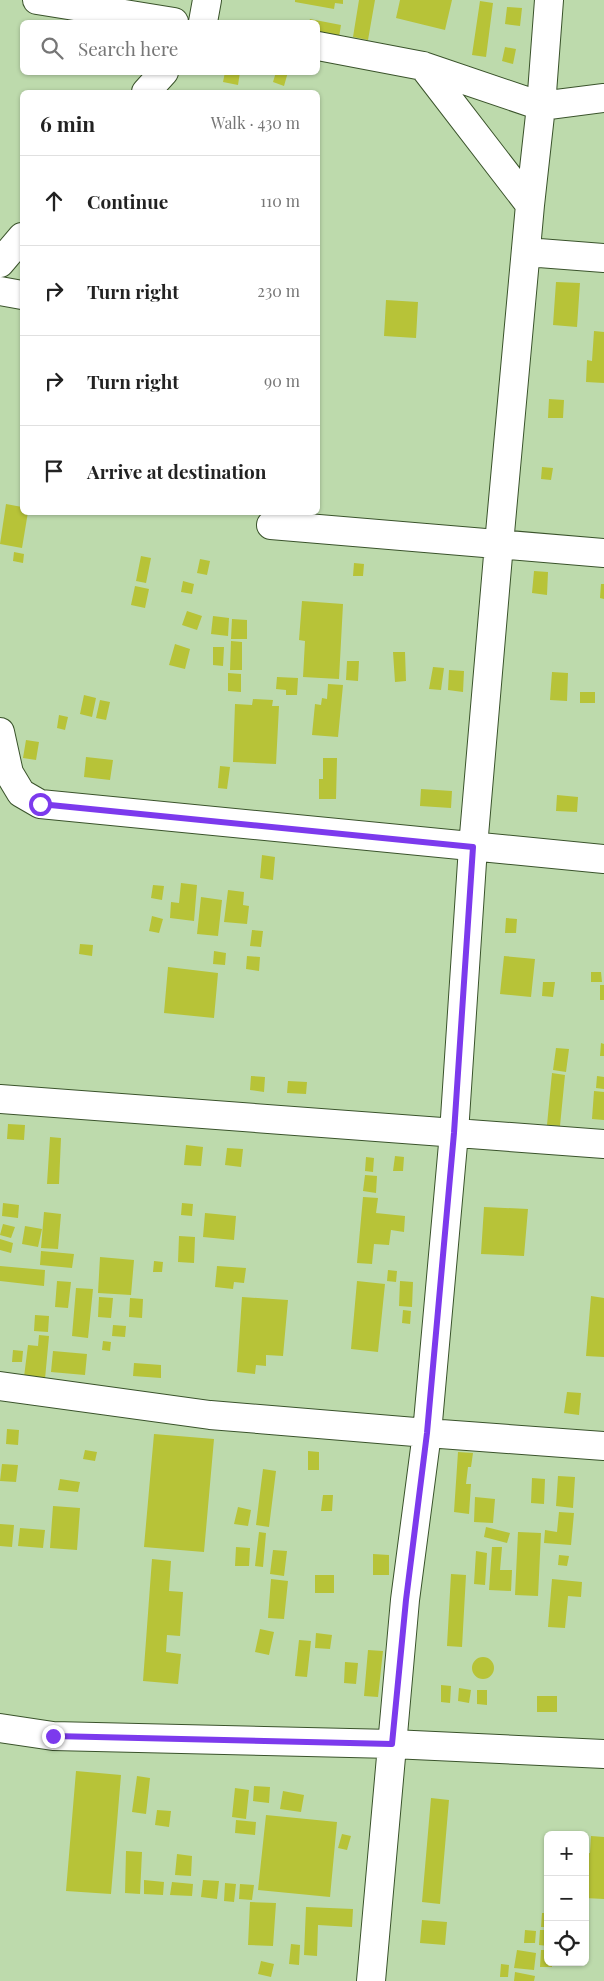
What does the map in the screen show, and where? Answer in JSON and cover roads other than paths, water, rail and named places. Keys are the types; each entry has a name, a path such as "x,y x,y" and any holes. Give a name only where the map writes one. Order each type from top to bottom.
{"street":[{"path":"37,0 162,20"},
{"path":"203,20 207,0"},
{"path":"371,1981 406,1600 427,1433 454,1133 473,847 530,205 541,106 549,0"},
{"path":"320,46 423,66 541,106 604,98"},
{"path":"423,66 530,205"},
{"path":"148,90 161,75"},
{"path":"0,263 20,239"},
{"path":"526,252 604,258"},
{"path":"0,291 20,295"},
{"path":"271,525 604,553"},
{"path":"0,732 9,773 20,793 40,804 604,859"},
{"path":"0,1099 604,1144"},
{"path":"0,1386 210,1415 604,1446"},
{"path":"0,1728 53,1736 392,1744 604,1754"}]}
